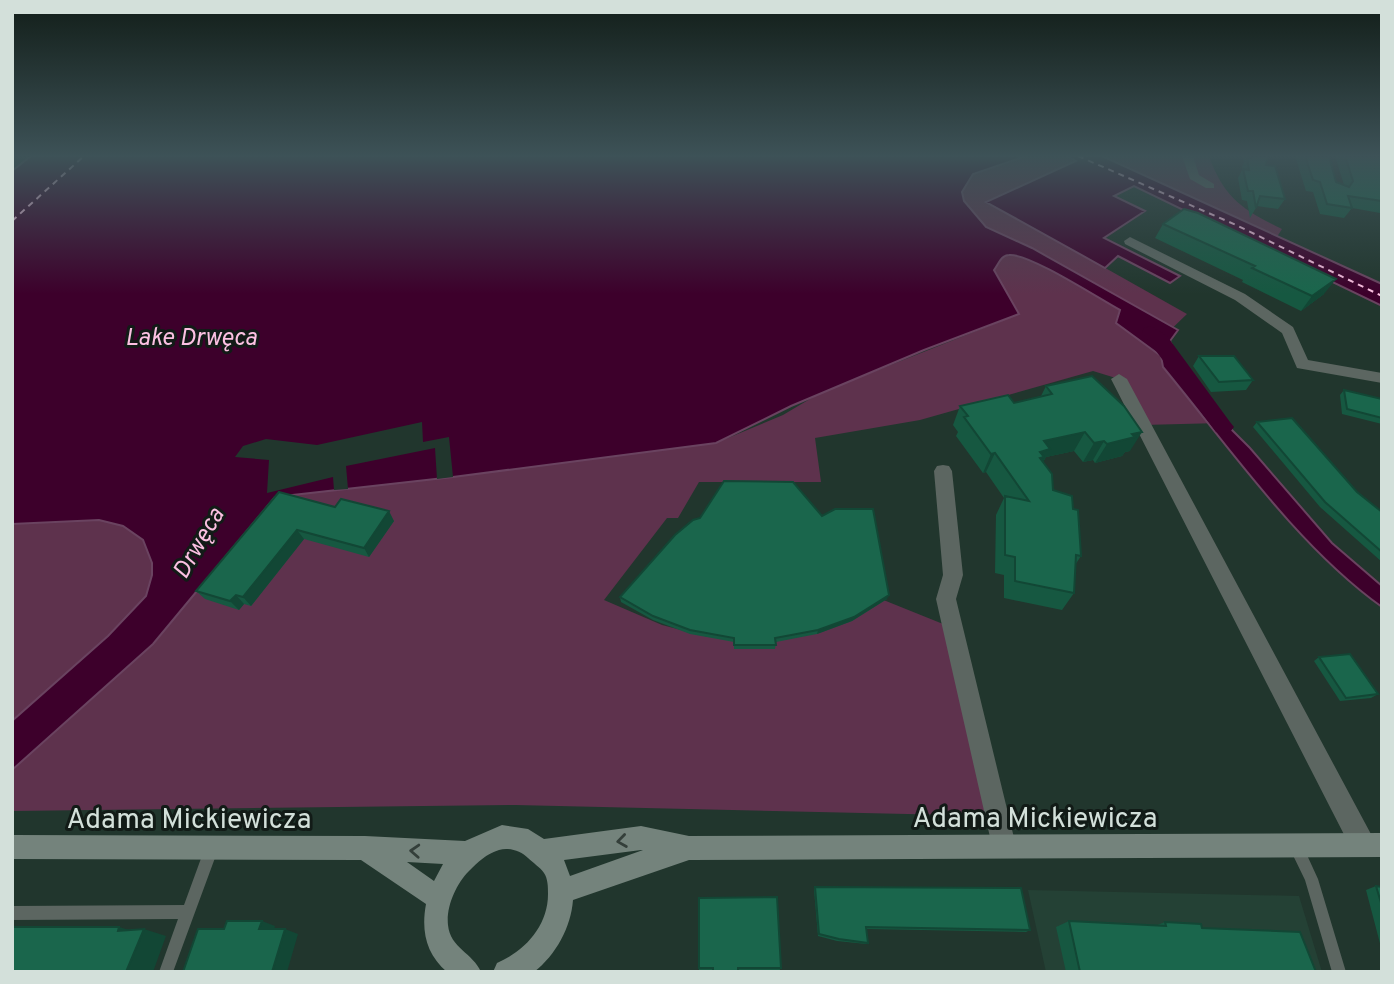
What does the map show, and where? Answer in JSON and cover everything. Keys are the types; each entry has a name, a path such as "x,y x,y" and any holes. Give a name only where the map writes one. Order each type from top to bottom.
{"main road":[{"path":"468,972 453,963 443,950 437,933 438,898 449,873 466,853 499,838 516,838 531,842 544,851 556,869 561,892 557,920 542,947 520,967 506,972"},
{"name":"Adama Mickiewicza","path":"544,851 641,838 689,848 1373,845"},
{"name":"Adama Mickiewicza","path":"12,848 212,846 365,848 466,853"},
{"path":"365,848 438,898"},
{"name":"Adama Mickiewicza","path":"561,892 609,873 689,848"}],"street":[{"path":"1130,241 1240,298 1288,330 1302,364 1382,378"},
{"path":"1119,379 1373,845"},
{"path":"943,471 953,575 946,600 1004,846"}],"lane":[{"path":"166,972 212,846"},
{"path":"1296,847 1311,879 1339,972"},
{"path":"12,914 188,912"}],"shaded area":[{"path":"12,202 1031,202 1013,216 1187,314 1160,340 1221,423 1143,425 1119,379 1093,371 920,420 815,438 821,482 699,482 678,518 667,518 604,600 662,625 708,637 881,599 953,628 997,816 515,805 12,811","holes":["1019,314 820,393 783,415 716,443 410,482"]},
{"path":"1179,202 1237,202 1282,229 1273,243"},
{"path":"1028,890 1299,896 1322,972 1046,972"}],"water":[{"name":"Lake Drwęca","path":"12,202 965,202 986,227 1032,248 1178,330 1170,341 1176,354 1168,356 1198,396 1250,448 1332,543 1382,586 1382,607 1351,583 1293,526 1163,367 1161,356 1116,323 1120,310 1047,268 1019,256 1009,255 1002,258 994,270 1019,314 924,350 791,406 716,443 275,497 153,644 12,770 12,721 108,636 146,596 152,575 152,563 143,540 123,526 99,520 12,524"},
{"path":"986,202 1126,202 1145,211 1104,238 1180,276 1170,283 1118,256 1105,268"},
{"path":"1167,202 1202,202 1382,284 1382,306"}],"pier":[{"path":"422,422 423,442 449,437 453,477 437,479 435,448 346,466 348,489 334,490 333,477 267,493 269,460 235,457 243,446 266,439 317,445"}],"building":[{"path":"1326,202 1350,202 1352,208"},
{"path":"1184,209 1198,213 1336,279 1312,296 1252,268 1255,266 1163,224"},
{"path":"1199,356 1234,356 1253,380 1219,382"},
{"path":"1092,376 1124,406 1142,432 1132,434 1135,437 1107,444 1104,441 1094,443 1085,432 1044,441 1050,449 1040,452 1044,457 1040,458 1052,474 1053,490 1072,496 1073,509 1078,510 1081,556 1076,555 1074,593 1015,581 1015,557 1005,555 1005,496 1029,501 995,453 991,454 964,417 968,416 960,406 1008,395 1014,403 1052,394 1046,386"},
{"path":"1344,390 1382,399 1382,418 1347,409"},
{"path":"1292,418 1357,492 1382,512 1382,552 1325,502 1257,422"},
{"path":"724,481 793,482 822,516 835,509 873,509 889,595 854,617 818,630 775,638 776,645 734,645 734,638 690,630 653,616 620,597 675,535 693,520 700,518"},
{"path":"279,492 335,507 341,499 389,511 364,548 297,530 243,597 236,595 230,601 196,591"},
{"path":"1350,654 1378,694 1346,698 1319,657"},
{"path":"1376,886 1382,887 1382,906"},
{"path":"815,887 1021,888 1030,930 866,927 868,943 839,939 819,934"},
{"path":"777,897 781,968 738,968 738,972 713,972 713,968 699,968 699,898"},
{"path":"227,921 262,921 259,929 285,929 272,972 183,972 198,929 224,929"},
{"path":"1069,921 1166,926 1165,922 1201,924 1202,928 1300,932 1316,972 1080,972"},
{"path":"12,927 119,927 118,931 144,929 126,972 12,972"}],"waterway":[{"path":"1151,332 1160,340 1223,427"}],"ferry route":[{"path":"12,221 33,202"},
{"path":"1183,202 1382,296"}],"water label":[{"name":"Drwęca","path":"198,543"}]}
